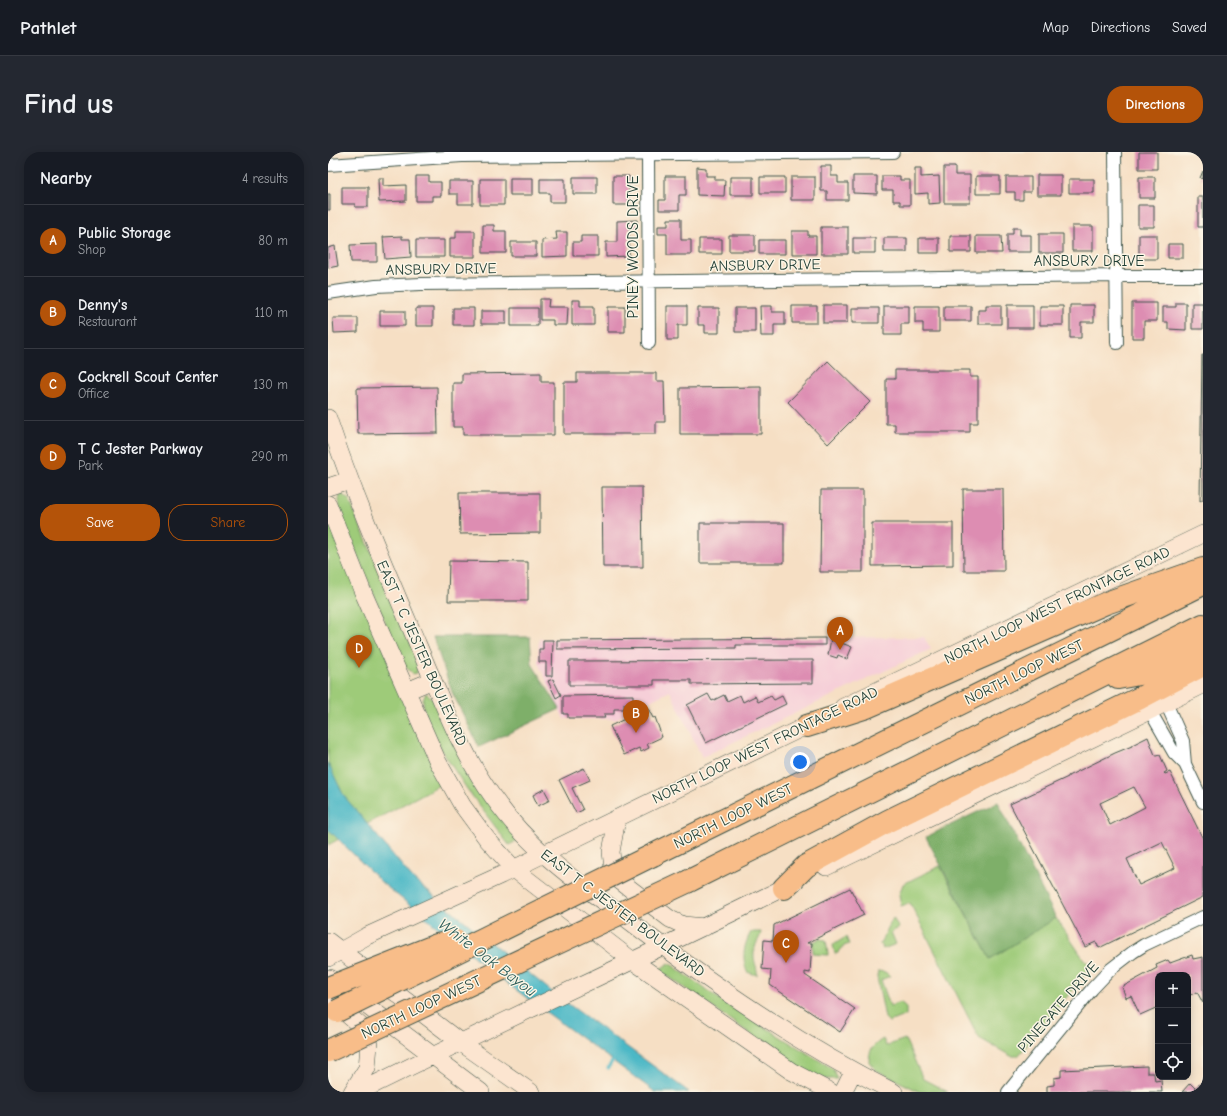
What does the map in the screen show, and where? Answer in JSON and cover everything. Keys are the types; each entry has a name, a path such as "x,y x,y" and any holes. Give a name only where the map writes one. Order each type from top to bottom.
{"highway":[{"path":"807,726 867,707 1106,603 1203,569"},
{"name":"NORTH LOOP WEST","path":"328,1016 493,933 1203,584"},
{"name":"NORTH LOOP WEST","path":"328,1051 689,881 1203,625"},
{"path":"1083,686 1139,674 1203,647"},
{"path":"784,888 806,866 888,821 1145,704 1203,665"},
{"path":"328,988 438,945 493,933"}],"main road":[{"name":"EAST T C JESTER BOULEVARD","path":"328,418 349,480 433,680 468,757 486,788 508,817 543,855 662,946 780,1029 853,1072 894,1092"},
{"path":"328,487 349,480"},
{"name":"EAST T C JESTER BOULEVARD","path":"328,504 362,590 438,762 453,791 508,872 791,1071 831,1092"},
{"name":"NORTH LOOP WEST FRONTAGE ROAD","path":"332,950 367,936 508,872 807,726 864,696 934,664 1203,534"},
{"path":"407,691 433,680"},
{"path":"1145,704 1166,703 1203,684"},
{"path":"617,818 611,852 613,868 620,881 670,919 683,925 706,927"},
{"path":"359,1092 460,1042 662,946 706,927 784,888"},
{"path":"332,950 530,1092"},
{"path":"328,977 481,1092"},
{"path":"328,998 363,1028 369,1045 367,1068 352,1092"},
{"path":"843,1092 853,1072"}],"street":[{"path":"328,165 462,156 648,153 893,152"},
{"path":"1115,152 1115,276 1117,343"},
{"name":"PINEY WOODS DRIVE","path":"648,153 649,343"},
{"name":"ANSBURY DRIVE","path":"328,293 376,286 421,284 649,283 1203,276"},
{"path":"1166,703 1183,741 1185,764 1203,802"},
{"path":"1145,704 1174,754 1185,764"},
{"name":"PINEGATE DRIVE","path":"1008,1092 1092,989 1111,969 1132,952 1144,945 1203,918"}],"shaded area":[{"path":"924,637 931,649 702,757 670,691 615,719 564,719 538,663 539,639"}],"green space":[{"path":"340,493 349,500 417,658 417,673 413,674 404,665 395,646 340,513"},
{"path":"328,518 443,783 328,845"},
{"path":"433,637 530,637 532,664 560,709 479,747 452,692"},
{"path":"426,693 440,704 520,839 509,845 467,789 442,751 425,716 423,700"},
{"path":"998,802 1056,918 990,959 926,837"},
{"path":"940,866 990,959 1056,918 1085,961 1093,965 1018,1056 1011,1056 979,1038 910,903 901,906 899,895 903,884"},
{"path":"893,918 899,928 891,932 896,944 883,949 880,944"},
{"path":"751,932 761,932 754,950 757,975 747,972 744,962 746,942"},
{"path":"846,937 849,944 844,946 838,953 835,954 833,945"},
{"path":"819,939 826,940 828,955 813,954 813,942"},
{"path":"669,963 722,1001 833,1069 837,1079 822,1079 805,1072 659,970"},
{"path":"878,971 885,972 890,976 881,980 890,1006 900,1002 906,1007 906,1015 889,1022 885,1018 877,977"},
{"path":"883,1039 886,1046 905,1039 923,1079 948,1092 920,1092 876,1070 869,1062 870,1054 874,1046"}],"water":[{"name":"White Oak Bayou","path":"328,763 344,796 414,880 556,995 689,1092 655,1092 508,984 381,882 328,829"}],"building":[{"path":"1139,152 1157,152 1157,169 1139,169"},
{"path":"821,166 831,166 831,176 838,176 838,183 848,183 848,200 827,200 827,191 821,191"},
{"path":"697,167 706,168 706,176 715,176 715,180 725,180 724,196 697,195"},
{"path":"944,167 955,167 955,175 970,175 970,203 944,203"},
{"path":"915,168 921,168 921,177 939,176 940,203 928,204 928,193 915,194"},
{"path":"1203,171 1203,179 1200,178"},
{"path":"1037,175 1061,175 1061,195 1037,195"},
{"path":"416,176 429,176 429,182 441,182 441,196 432,196 432,201 416,201"},
{"path":"613,176 629,176 629,205 613,205"},
{"path":"665,176 686,176 686,195 679,195 679,210 659,210 659,200 665,200"},
{"path":"853,176 877,176 877,194 853,193"},
{"path":"882,176 900,176 900,180 910,180 910,205 900,205 900,201 893,201 893,190 882,190"},
{"path":"976,176 1000,176 1000,194 976,194"},
{"path":"573,177 597,177 597,194 573,194"},
{"path":"730,177 753,177 753,195 730,195"},
{"path":"760,177 785,177 785,193 760,193"},
{"path":"791,177 815,177 815,200 791,200"},
{"path":"1006,177 1031,177 1031,192 1023,192 1023,200 1015,200 1015,192 1006,192"},
{"path":"1139,177 1155,177 1155,198 1139,198"},
{"path":"378,178 383,178 383,186 406,185 406,201 379,202"},
{"path":"510,178 533,178 533,195 510,195"},
{"path":"480,179 504,179 504,205 480,205"},
{"path":"540,179 565,179 565,202 550,202 550,193 540,193"},
{"path":"1069,179 1094,179 1094,193 1069,193"},
{"path":"449,181 473,181 473,204 458,204 458,194 449,194"},
{"path":"342,187 368,187 368,207 355,207 355,204 342,204"},
{"path":"328,194 330,194 330,210 328,210"},
{"path":"1198,197 1203,197 1203,227 1198,227"},
{"path":"1138,205 1154,205 1154,227 1138,227"},
{"path":"668,219 681,219 681,240 691,240 691,255 667,255 667,234 658,234 658,226 668,226"},
{"path":"637,220 637,229 629,229 629,256 606,257 606,242 617,242 617,221"},
{"path":"483,225 494,225 494,231 506,231 506,253 483,253"},
{"path":"1072,226 1093,226 1093,251 1072,251"},
{"path":"821,227 848,227 848,254 821,254"},
{"path":"1013,228 1020,228 1020,235 1031,235 1031,252 1007,252 1007,234 1013,234"},
{"path":"456,231 475,231 475,257 450,257 450,238 456,238"},
{"path":"792,231 808,231 808,236 816,236 816,254 792,254"},
{"path":"556,232 567,232 567,256 542,257 542,240 557,239"},
{"path":"1039,234 1063,234 1063,253 1039,253"},
{"path":"729,235 755,235 755,251 729,251"},
{"path":"1139,235 1157,235 1157,259 1139,259"},
{"path":"402,236 402,239 410,239 411,257 385,259 383,237"},
{"path":"581,236 598,236 598,256 573,256 573,242 581,242"},
{"path":"950,236 971,236 971,252 950,252"},
{"path":"976,236 1001,236 1002,253 976,253"},
{"path":"853,238 875,238 875,253 853,253"},
{"path":"884,238 907,238 907,252 884,252"},
{"path":"919,238 939,238 939,253 919,253"},
{"path":"699,239 722,239 722,254 699,254"},
{"path":"416,240 444,240 444,257 416,257"},
{"path":"759,240 785,240 785,254 759,254"},
{"path":"511,242 536,242 536,256 511,256"},
{"path":"377,244 377,262 351,262 350,245"},
{"path":"1168,244 1183,244 1183,258 1168,258"},
{"path":"335,246 338,266 328,268 328,248"},
{"path":"540,299 549,299 548,307 568,307 567,325 553,325 553,320 540,320"},
{"path":"572,300 580,300 580,306 594,306 594,325 572,325"},
{"path":"1132,303 1157,303 1157,321 1144,321 1144,338 1132,338"},
{"path":"1176,303 1186,303 1186,330 1168,329 1168,322 1163,322 1163,307 1176,307"},
{"path":"1192,303 1203,303 1203,329 1192,329"},
{"path":"823,305 847,305 847,323 823,323"},
{"path":"986,305 1001,305 1001,324 978,324 978,310 986,310"},
{"path":"1007,305 1033,305 1033,328 1007,328"},
{"path":"1070,305 1094,305 1094,322 1081,322 1081,338 1070,338"},
{"path":"667,306 687,306 687,325 678,325 678,340 667,340"},
{"path":"760,306 772,306 772,312 785,312 785,325 774,325 774,336 761,336"},
{"path":"792,306 817,306 817,323 792,323"},
{"path":"884,306 909,306 909,324 901,324 901,335 884,335"},
{"path":"915,306 939,306 939,332 923,332 923,323 915,323"},
{"path":"944,306 971,306 971,321 944,321"},
{"path":"1040,306 1063,306 1063,325 1040,325"},
{"path":"608,307 625,307 625,332 608,332"},
{"path":"416,308 433,308 433,326 416,326"},
{"path":"453,308 474,308 474,325 453,325"},
{"path":"511,308 538,308 538,326 511,326"},
{"path":"698,308 719,308 719,333 705,333 705,325 698,325"},
{"path":"735,308 755,308 755,332 735,332"},
{"path":"852,308 879,308 879,323 852,323"},
{"path":"380,311 405,311 405,326 380,326"},
{"path":"481,311 506,311 506,324 481,324"},
{"path":"333,318 358,318 358,332 334,333"},
{"path":"1202,355 1203,499 1200,501"},
{"path":"828,361 870,402 828,444 788,402"},
{"path":"895,370 970,370 970,377 978,377 978,423 970,423 970,432 895,432 895,424 886,424 886,379 895,379"},
{"path":"541,373 541,382 554,382 554,435 463,435 463,427 453,427 453,383 462,383 462,374"},
{"path":"577,373 656,373 656,381 664,381 665,422 656,422 656,434 564,434 564,382 577,382"},
{"path":"437,387 438,433 358,434 357,388"},
{"path":"761,387 761,434 680,434 680,388"},
{"path":"602,487 642,487 643,567 603,567"},
{"path":"963,489 1003,489 1004,571 964,571"},
{"path":"821,490 863,490 863,572 820,572"},
{"path":"459,493 540,493 540,533 460,534"},
{"path":"700,523 784,523 784,563 700,563"},
{"path":"872,523 953,523 953,565 872,566"},
{"path":"449,561 528,562 528,601 448,601"},
{"path":"825,638 825,645 736,645 736,648 557,649 557,640"},
{"path":"831,639 852,647 847,659 838,655 837,658 828,655"},
{"path":"543,640 553,640 552,676 546,676 546,662 539,662 539,649 543,649"},
{"path":"813,660 813,683 691,684 691,680 654,680 654,685 569,685 569,661"},
{"path":"553,679 561,695 556,698 548,681"},
{"path":"708,694 712,701 724,695 727,701 740,695 743,702 755,696 758,702 771,696 774,700 782,696 786,704 706,743 687,705"},
{"path":"633,695 633,704 624,704 624,709 614,709 614,714 604,714 605,718 568,718 568,714 563,714 563,696"},
{"path":"648,708 653,718 655,717 662,737 647,744 649,748 641,752 639,748 624,755 610,726"},
{"path":"1148,737 1155,755 1160,755 1167,771 1164,773 1170,772 1203,839 1203,897 1099,948 1096,942 1085,947 1010,804","holes":["1134,787 1145,807 1110,825 1100,803","1162,842 1175,868 1139,885 1127,859"]},
{"path":"584,768 590,780 572,788 583,810 576,813 559,780"},
{"path":"544,789 550,800 538,806 533,795"},
{"path":"850,888 864,915 807,943 812,943 810,973 805,972 805,975 855,1009 840,1032 770,985 771,970 762,969 764,940 773,941 774,925"},
{"path":"1192,955 1193,959 1203,957 1203,1003 1197,992 1191,995 1191,972 1155,972 1155,1008 1140,1015 1131,996 1126,998 1122,987 1157,968 1156,965 1168,960 1170,963"},
{"path":"1147,1066 1147,1073 1154,1073 1155,1081 1161,1080 1162,1092 1047,1092 1047,1086 1054,1085 1054,1078 1061,1077 1061,1070"},
{"path":"1190,1083 1195,1088 1201,1083 1203,1085 1203,1092 1182,1092"}],"waterway":[{"path":"608,1068 615,1057"}],"place":[{"name":"Public Storage","path":"840,650"},
{"name":"T C Jester Parkway","path":"359,668"},
{"name":"Denny's","path":"636,733"},
{"name":"Cockrell Scout Center","path":"786,963"}]}
